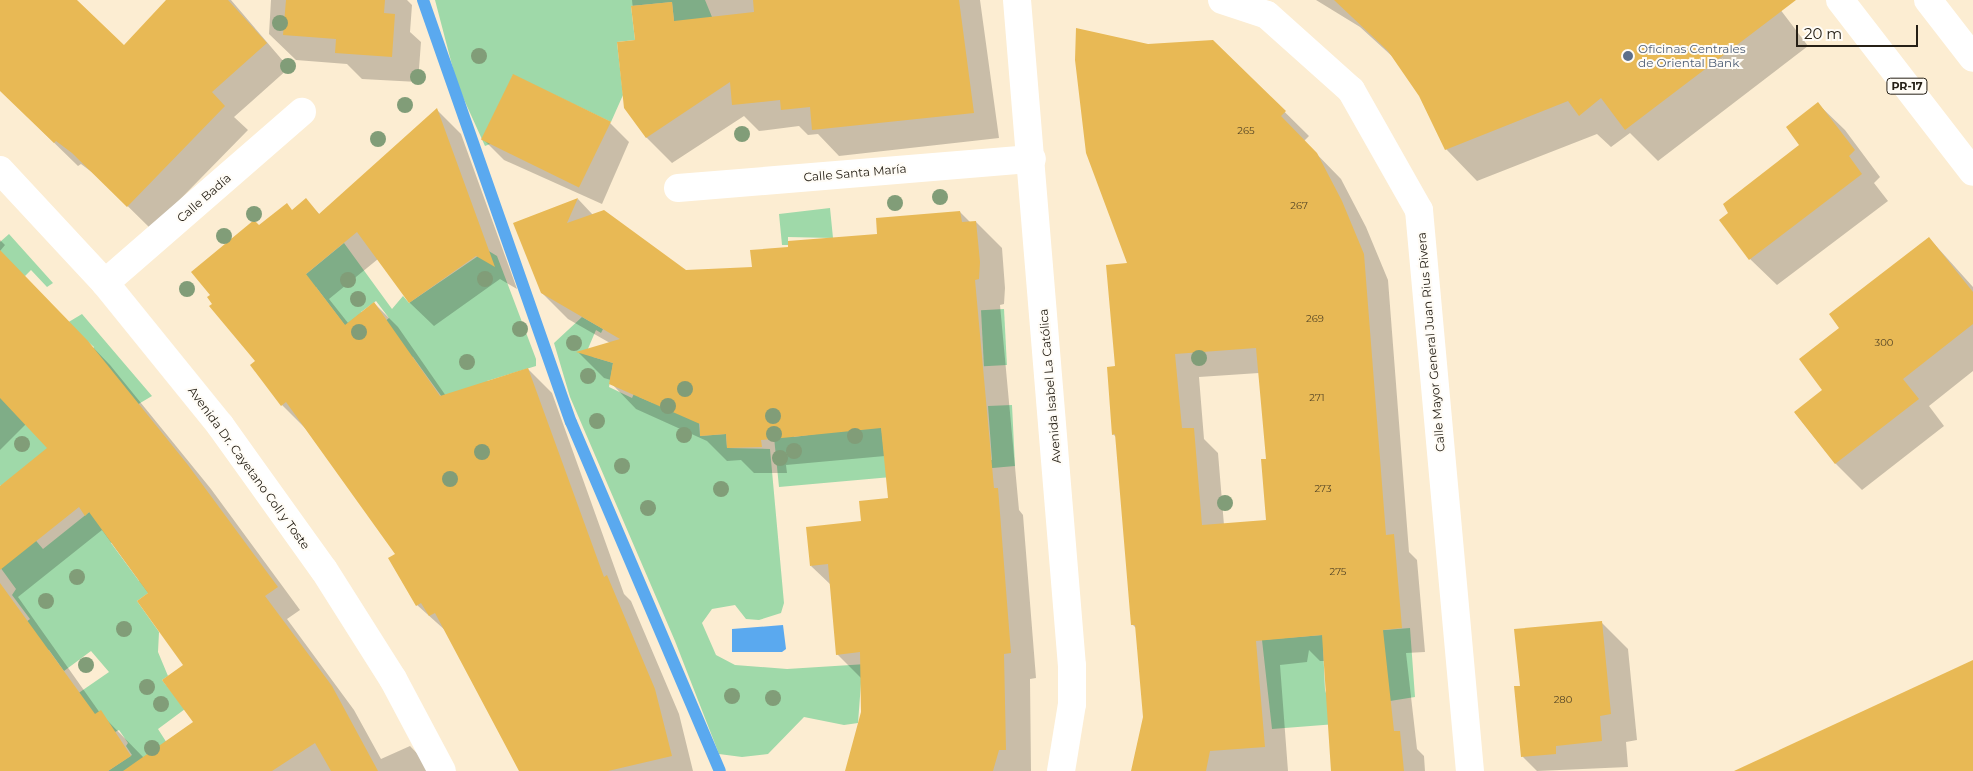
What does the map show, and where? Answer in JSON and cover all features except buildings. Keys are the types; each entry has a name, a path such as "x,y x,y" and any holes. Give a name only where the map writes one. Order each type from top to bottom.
{"main road":[{"name":"Avenida Isabel La Católica","path":"1017,0 1032,158 1072,666 1072,704 1061,771"},
{"name":"Calle Mayor General Juan Rius Rivera","path":"1222,0 1267,15 1351,90 1419,210 1470,771"},
{"name":"PR-17","path":"1840,0 1973,172"},
{"path":"1928,0 1973,58"},
{"name":"Calle Badía","path":"105,283 302,112"},
{"name":"Calle Santa María","path":"678,188 1032,158"},
{"name":"Avenida Dr. Cayetano Coll y Toste","path":"0,170 105,283 220,425 324,570 393,679 442,771"}],"green space":[{"path":"435,0 705,0 712,17 675,30 672,2 631,6 635,40 617,42 623,95 611,122 513,75 501,102 507,105 490,144 485,146 457,84"},
{"path":"830,208 833,238 788,237 788,245 782,245 779,214"},
{"path":"9,234 53,283 47,287 31,270 25,276 0,271 0,242"},
{"path":"344,243 392,309 403,296 409,303 487,250 497,256 536,359 536,366 487,381 494,469 413,357 350,332 316,287 271,303","holes":["376,301 389,318 374,330 361,312"]},
{"path":"1004,309 1007,365 984,366 981,310"},
{"path":"82,314 152,396 0,486 0,398 92,350 94,347 67,323"},
{"path":"582,317 603,329 601,333 596,330 587,351 593,357 613,363 609,387 632,398 637,387 639,397 653,403 695,359 700,436 726,434 727,448 770,449 784,603 781,613 759,620 746,619 735,605 712,609 702,623 716,655 735,665 787,669 962,658 861,683 858,723 844,725 804,717 768,754 742,757 719,754 675,641 570,397 554,343"},
{"path":"770,397 794,437 881,425 886,469 992,460 988,406 1012,405 1015,466 779,487"},
{"path":"93,509 116,538 111,543 139,581 166,562 175,574 137,601 159,632 158,652 168,676 162,680 185,709 158,729 172,751 151,771 108,771 132,755 126,746 128,743 119,730 115,732 83,722 67,701 109,672 91,651 64,671 49,650 0,642 30,619 12,595 16,589 0,567 14,515 43,549"},
{"path":"1410,628 1415,697 1390,701 1323,646 1325,690 1336,724 1272,729 1262,640"}],"water":[{"path":"783,625 786,649 782,652 732,652 732,629"}],"waterway":[{"path":"423,0 571,422 720,771"}],"place":[{"name":"Oficinas Centrales de Oriental Bank","path":"1628,56"}]}
